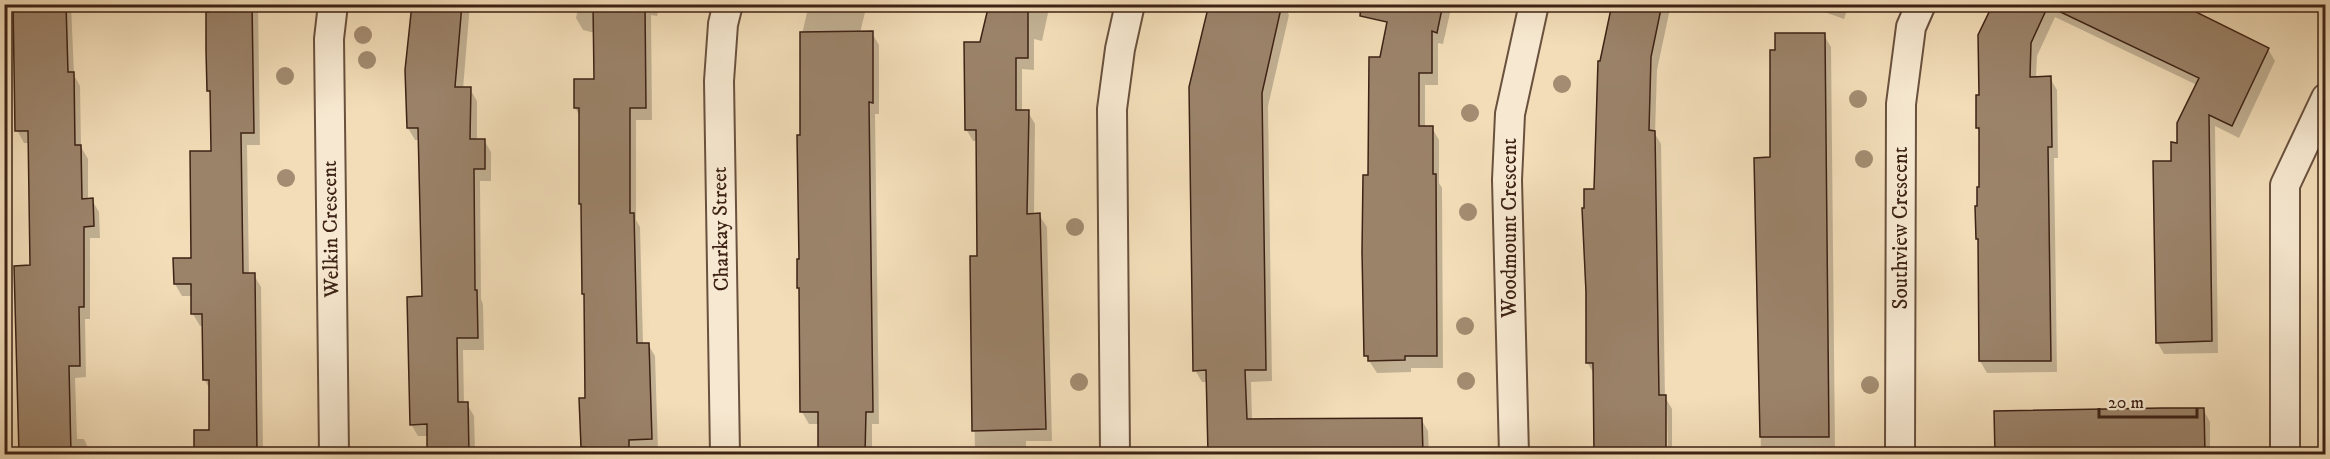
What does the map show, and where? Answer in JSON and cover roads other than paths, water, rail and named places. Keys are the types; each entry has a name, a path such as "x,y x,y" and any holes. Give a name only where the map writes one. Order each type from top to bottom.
{"street":[{"name":"Welkin Crescent","path":"333,4 328,39 334,454"},
{"name":"Charkay Street","path":"725,454 719,81 723,24 728,4"},
{"path":"1115,454 1112,109 1120,49 1130,4"},
{"name":"Woodmount Crescent","path":"1514,454 1507,180 1509,114 1534,4"},
{"name":"Southview Crescent","path":"1900,454 1901,104 1911,27 1921,4"},
{"path":"2285,454 2285,185 2325,98"}]}
